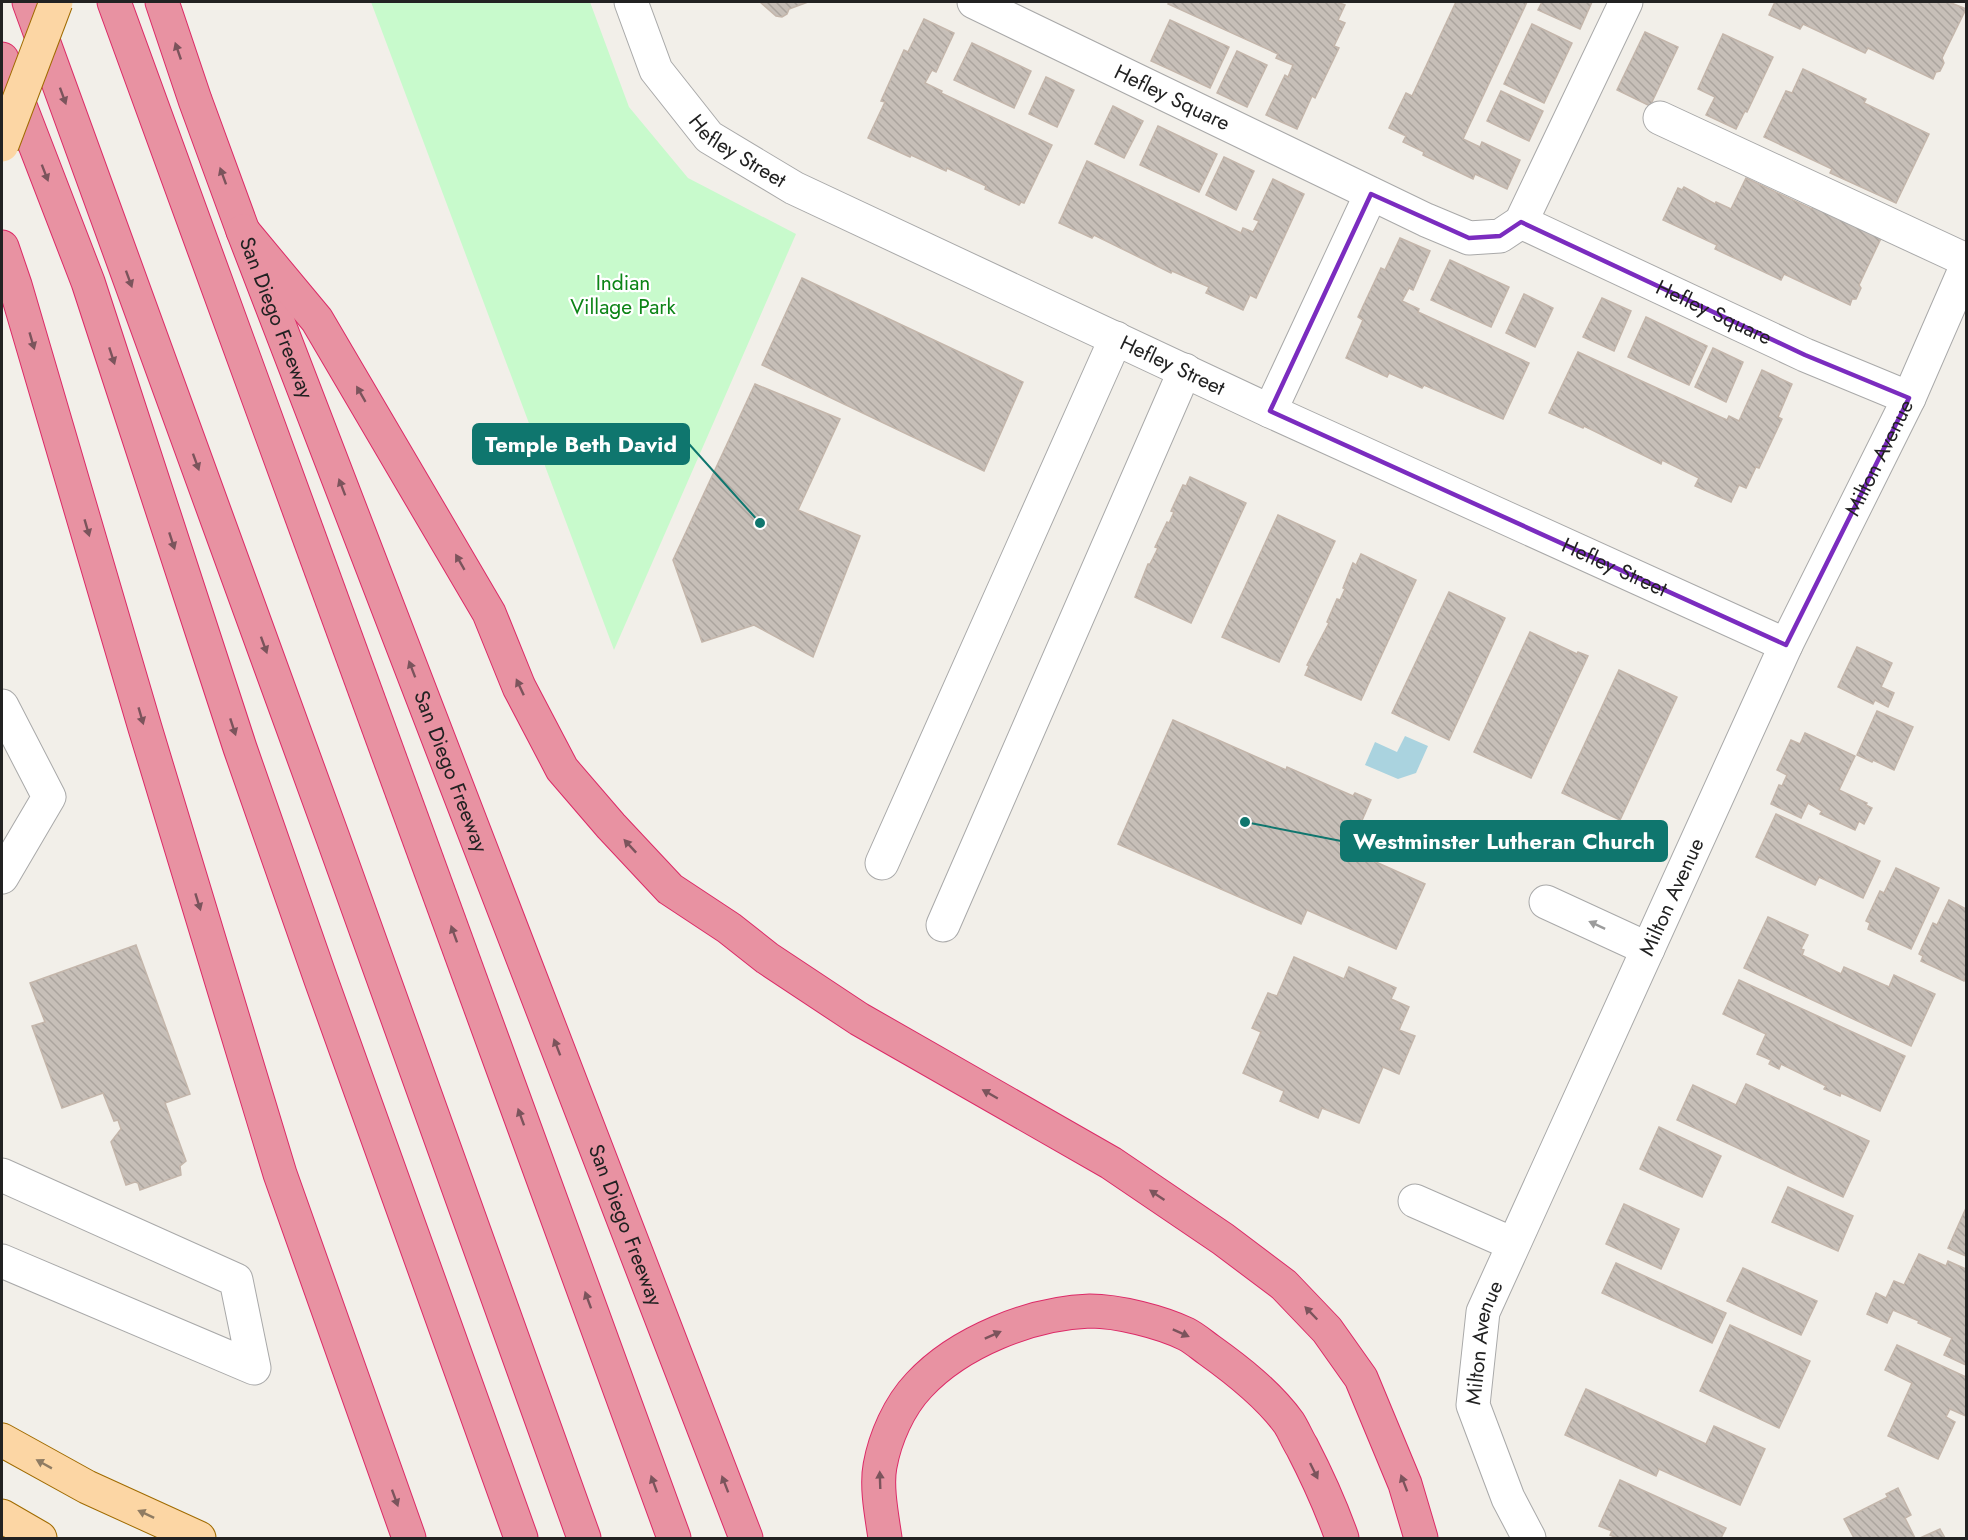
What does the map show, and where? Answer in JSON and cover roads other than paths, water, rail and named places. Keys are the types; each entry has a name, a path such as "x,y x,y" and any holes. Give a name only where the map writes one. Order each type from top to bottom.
{"highway":[{"path":"29,2 330,827 584,1539"},
{"path":"114,2 674,1539"},
{"name":"San Diego Freeway","path":"162,2 243,231 746,1539"},
{"path":"2,59 88,282 240,748 521,1539"},
{"path":"243,231 317,320 489,613 519,687 562,769 611,826 670,889 729,928 767,958 859,1019 1111,1163 1222,1239 1284,1285 1327,1330 1361,1378 1405,1484 1421,1539"},
{"path":"2,247 280,1174 409,1539"},
{"path":"885,1539 879,1468 899,1413 919,1385 949,1360 978,1342 1009,1328 1043,1317 1091,1311 1141,1318 1187,1335 1225,1361 1259,1390 1289,1423 1327,1499 1342,1539"}],"main road":[{"path":"2,145 56,2"},
{"path":"2,1440 87,1487 199,1539"},
{"path":"2,1516 40,1539"}],"street":[{"name":"Hefley Street","path":"631,2 656,70 709,136 794,188 1270,411 1786,645"},
{"name":"Hefley Square","path":"974,2 1371,194 1469,238 1500,236 1521,222 1805,355 1909,398"},
{"path":"1521,222 1626,2"},
{"path":"1660,118 1966,260"},
{"path":"1270,411 1371,194"},
{"name":"Milton Avenue","path":"1529,1539 1508,1498 1473,1405 1483,1312 1786,645 1909,398 1966,267"},
{"path":"882,863 1116,338"},
{"path":"944,925 1185,370"},
{"path":"2,706 49,797 2,877"},
{"path":"1546,902 1648,949"},
{"path":"2,1175 236,1280 254,1368 2,1261"},
{"path":"1415,1201 1513,1244"}],"water":[{"path":"1405,736 1428,746 1416,773 1398,779 1365,765 1375,742 1397,752"}],"place":[{"name":"Temple Beth David","path":"760,523"},
{"name":"Westminster Lutheran Church","path":"1245,822"}],"park label":[{"name":"Indian Village Park","path":"623,295"}]}
